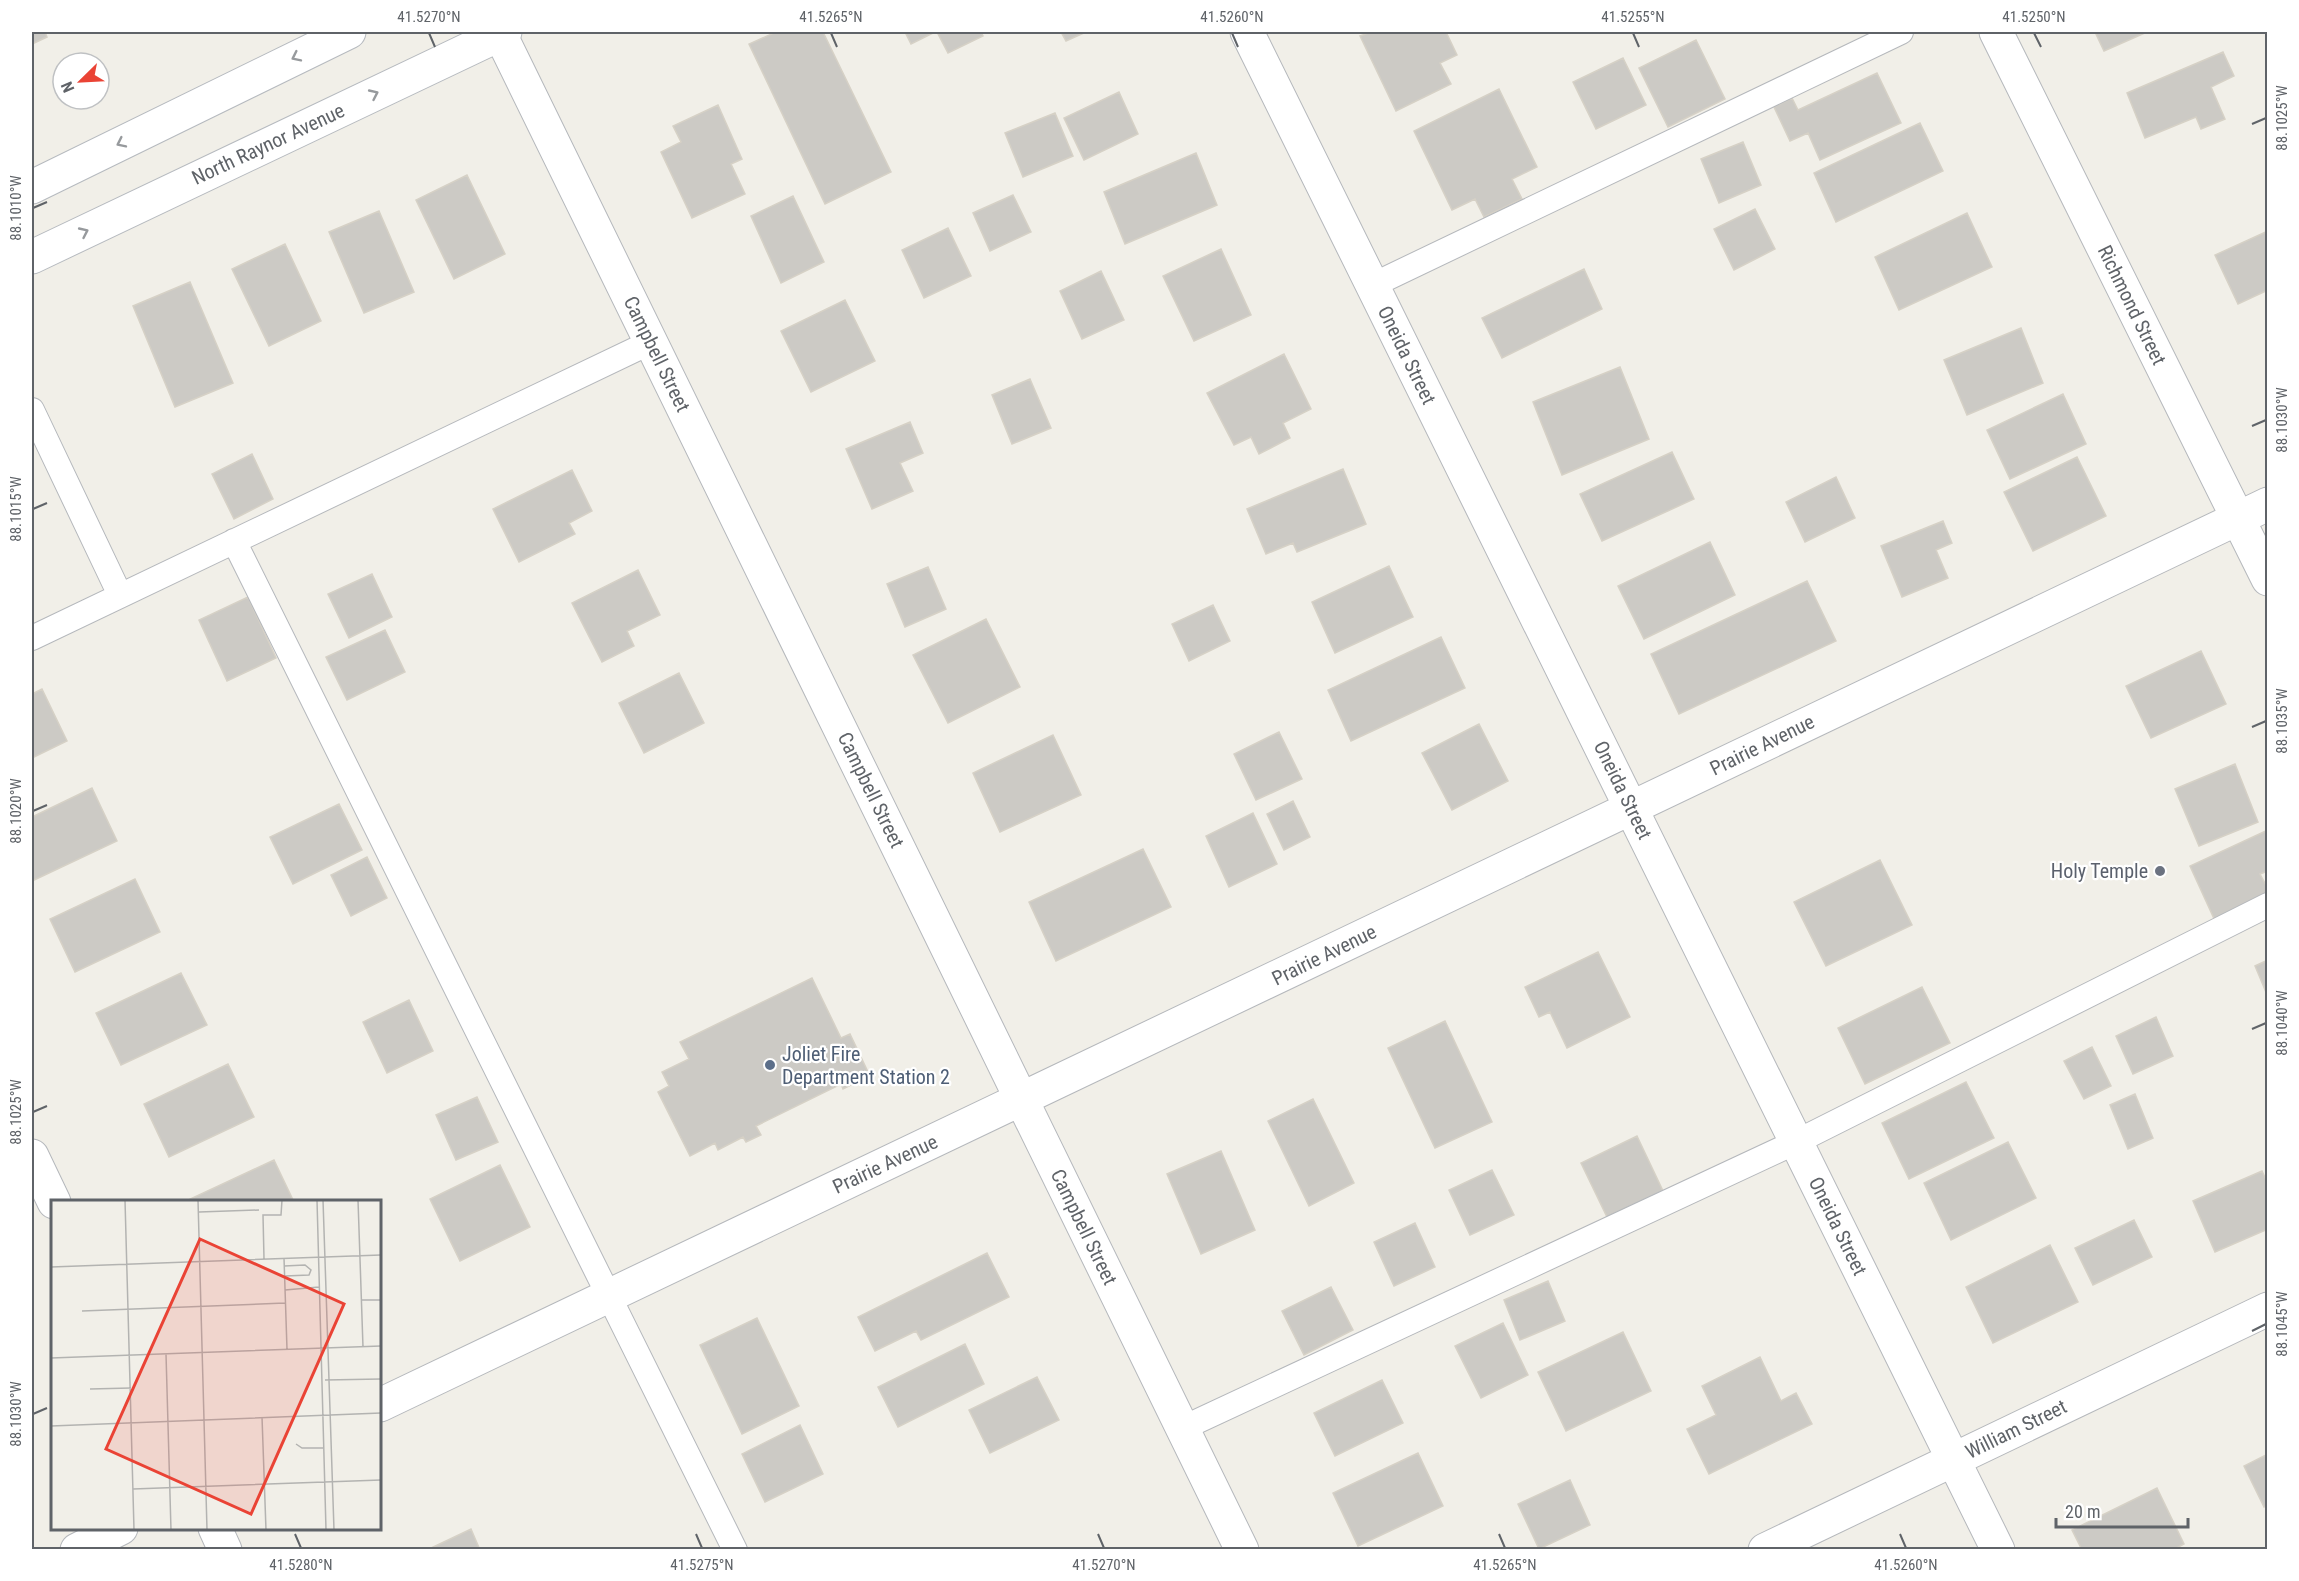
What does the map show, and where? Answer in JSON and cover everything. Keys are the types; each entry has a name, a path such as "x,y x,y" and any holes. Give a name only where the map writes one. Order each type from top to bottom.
{"street":[{"path":"32,187 349,32"},
{"name":"North Raynor Avenue","path":"32,257 502,32"},
{"name":"Campbell Street","path":"502,32 651,342 1242,1550"},
{"name":"Oneida Street","path":"1247,32 1998,1550"},
{"name":"Richmond Street","path":"1996,32 2268,579"},
{"name":"Prairie Avenue","path":"381,1405 2268,504"},
{"path":"32,1156 53,1200"},
{"name":"William Street","path":"1765,1550 2268,1309"},
{"path":"77,1550 117,1530"},
{"path":"216,1530 225,1550"}],"lane":[{"path":"1373,285 1901,32"},
{"path":"32,638 651,342"},
{"path":"32,410 120,595"},
{"path":"234,541 735,1550"},
{"path":"1183,1428 1796,1142 2268,905"}],"building":[{"path":"32,32 45,32 47,37 32,44"},
{"path":"776,32 823,32 891,172 825,204 749,44"},
{"path":"905,32 935,32 911,44"},
{"path":"937,32 981,32 983,36 948,53"},
{"path":"1061,32 1086,32 1066,41"},
{"path":"1371,32 1446,32 1457,55 1440,63 1451,84 1396,111 1360,36"},
{"path":"2095,32 2147,32 2104,51"},
{"path":"1696,40 1725,99 1668,127 1639,68"},
{"path":"2223,52 2234,76 2211,87 2225,119 2201,129 2196,117 2145,138 2127,93"},
{"path":"1623,58 1646,105 1596,129 1573,82"},
{"path":"1877,73 1901,123 1820,160 1808,133 1790,141 1774,107 1792,98 1798,110"},
{"path":"1499,89 1537,167 1512,179 1522,199 1484,217 1475,199 1452,210 1414,131"},
{"path":"1119,92 1138,134 1084,160 1064,118"},
{"path":"718,105 742,159 731,164 745,194 692,218 661,152 681,142 673,126"},
{"path":"1055,113 1073,156 1023,177 1005,133"},
{"path":"1920,123 1943,171 1836,222 1814,173"},
{"path":"1743,142 1761,185 1719,203 1701,159"},
{"path":"1196,153 1217,205 1125,244 1104,192"},
{"path":"467,175 505,254 454,279 416,200"},
{"path":"1013,195 1031,232 990,251 973,213"},
{"path":"793,196 824,262 781,283 751,216"},
{"path":"1755,209 1775,249 1734,270 1714,229"},
{"path":"379,211 414,292 364,313 329,232"},
{"path":"1967,213 1992,267 1899,310 1875,257"},
{"path":"948,228 971,276 924,298 902,250"},
{"path":"2268,231 2268,290 2238,304 2215,255"},
{"path":"285,244 321,321 269,346 232,269"},
{"path":"1221,249 1251,315 1194,341 1163,276"},
{"path":"1584,269 1602,309 1502,358 1482,318"},
{"path":"1101,271 1124,320 1082,339 1060,291"},
{"path":"190,282 233,383 175,407 133,306"},
{"path":"845,300 875,361 811,392 781,331"},
{"path":"2021,328 2043,383 1967,415 1944,360"},
{"path":"1284,354 1311,409 1283,423 1290,438 1259,454 1251,437 1234,445 1207,393"},
{"path":"1620,367 1649,439 1562,475 1533,402"},
{"path":"1030,379 1051,428 1012,444 992,395"},
{"path":"2063,394 2086,444 2010,479 1987,430"},
{"path":"910,422 923,453 900,463 913,491 872,509 846,449"},
{"path":"1672,452 1694,499 1602,541 1580,494"},
{"path":"252,454 273,499 234,519 212,474"},
{"path":"2077,457 2106,516 2033,551 2004,492"},
{"path":"1343,469 1366,524 1297,552 1293,543 1266,554 1247,509"},
{"path":"572,470 592,511 569,523 575,534 519,562 493,509"},
{"path":"1836,477 1855,518 1805,542 1786,502"},
{"path":"1943,521 1952,543 1936,550 1948,578 1902,597 1881,546"},
{"path":"1710,542 1735,595 1644,639 1618,586"},
{"path":"1389,566 1413,617 1335,653 1312,602"},
{"path":"928,567 946,609 905,627 887,584"},
{"path":"638,570 660,615 627,631 634,646 602,662 572,603"},
{"path":"372,574 392,617 349,638 328,594"},
{"path":"1807,581 1836,641 1679,714 1651,654"},
{"path":"248,597 276,658 227,681 199,620"},
{"path":"1213,605 1230,641 1189,661 1172,624"},
{"path":"986,619 1020,687 948,723 913,655"},
{"path":"385,630 405,672 347,700 326,657"},
{"path":"1441,637 1465,688 1351,741 1328,690"},
{"path":"2201,651 2226,704 2151,738 2126,686"},
{"path":"679,673 704,723 644,753 619,703"},
{"path":"42,689 67,741 32,758 32,694"},
{"path":"1479,724 1508,781 1452,810 1422,753"},
{"path":"1279,732 1302,779 1256,800 1234,754"},
{"path":"1053,735 1081,795 1000,832 973,773"},
{"path":"2235,764 2258,822 2199,846 2175,789"},
{"path":"92,788 117,841 32,881 32,817"},
{"path":"1293,801 1310,837 1284,850 1267,814"},
{"path":"339,804 362,850 293,884 270,837"},
{"path":"1253,813 1277,864 1229,887 1206,836"},
{"path":"2268,830 2268,871 2260,874 2268,889 2268,899 2216,923 2190,866"},
{"path":"1143,849 1171,907 1056,961 1029,902"},
{"path":"367,857 387,898 351,916 331,875"},
{"path":"1880,860 1912,925 1826,966 1794,902"},
{"path":"135,879 160,932 75,972 50,919"},
{"path":"1598,952 1630,1017 1567,1048 1550,1012 1539,1017 1525,987"},
{"path":"2268,960 2268,997 2255,966"},
{"path":"181,973 207,1025 121,1065 96,1013"},
{"name":"Joliet Fire Department Station 2","path":"812,978 841,1038 850,1034 868,1072 851,1081 855,1083 843,1089 841,1084 756,1126 761,1135 746,1142 743,1137 718,1150 715,1143 690,1156 658,1092 669,1086 662,1072 689,1059 680,1042"},
{"path":"1922,987 1950,1043 1865,1084 1838,1028"},
{"path":"409,1000 433,1051 387,1073 363,1022"},
{"path":"2156,1017 2173,1056 2133,1074 2116,1036"},
{"path":"1445,1021 1492,1122 1435,1148 1388,1048"},
{"path":"2092,1047 2111,1086 2084,1099 2064,1061"},
{"path":"228,1064 254,1117 169,1157 144,1104"},
{"path":"1966,1082 1994,1138 1909,1179 1882,1123"},
{"path":"2135,1094 2153,1138 2128,1149 2110,1105"},
{"path":"477,1097 498,1142 456,1160 436,1115"},
{"path":"1313,1099 1354,1183 1309,1206 1268,1121"},
{"path":"1637,1136 1663,1191 1607,1217 1581,1163"},
{"path":"2008,1142 2036,1198 1951,1240 1924,1183"},
{"path":"1221,1151 1255,1230 1201,1254 1167,1174"},
{"path":"274,1160 293,1200 188,1200"},
{"path":"500,1165 530,1227 460,1261 430,1199"},
{"path":"1492,1170 1514,1215 1470,1235 1449,1190"},
{"path":"2262,1171 2268,1184 2268,1229 2215,1252 2193,1201"},
{"path":"2134,1220 2152,1257 2093,1285 2075,1248"},
{"path":"1415,1223 1435,1267 1394,1286 1374,1242"},
{"path":"2050,1245 2078,1302 1993,1343 1966,1287"},
{"path":"987,1253 1009,1297 921,1340 916,1331 875,1351 858,1317"},
{"path":"1548,1281 1565,1321 1520,1340 1504,1300"},
{"path":"1331,1287 1353,1330 1304,1355 1282,1311"},
{"path":"757,1318 799,1406 742,1434 700,1345"},
{"path":"1503,1323 1528,1375 1481,1398 1455,1346"},
{"path":"1623,1332 1651,1391 1566,1431 1538,1372"},
{"path":"965,1344 984,1384 898,1427 878,1387"},
{"path":"1760,1357 1781,1401 1796,1393 1812,1424 1709,1474 1687,1429 1716,1415 1702,1386"},
{"path":"1037,1377 1059,1420 990,1453 969,1410"},
{"path":"1382,1380 1403,1423 1335,1456 1314,1413"},
{"path":"800,1425 823,1474 765,1502 742,1454"},
{"path":"1418,1453 1443,1506 1358,1546 1333,1493"},
{"path":"2268,1454 2268,1505 2264,1507 2244,1466"},
{"path":"1570,1480 1590,1525 1539,1549 1518,1504"},
{"path":"2157,1488 2184,1544 2173,1550 2082,1550 2072,1530"},
{"path":"471,1529 480,1550 427,1550"}],"place":[{"name":"Holy Temple","path":"2160,871"},
{"name":"Joliet Fire Department Station 2","path":"770,1065"}]}
